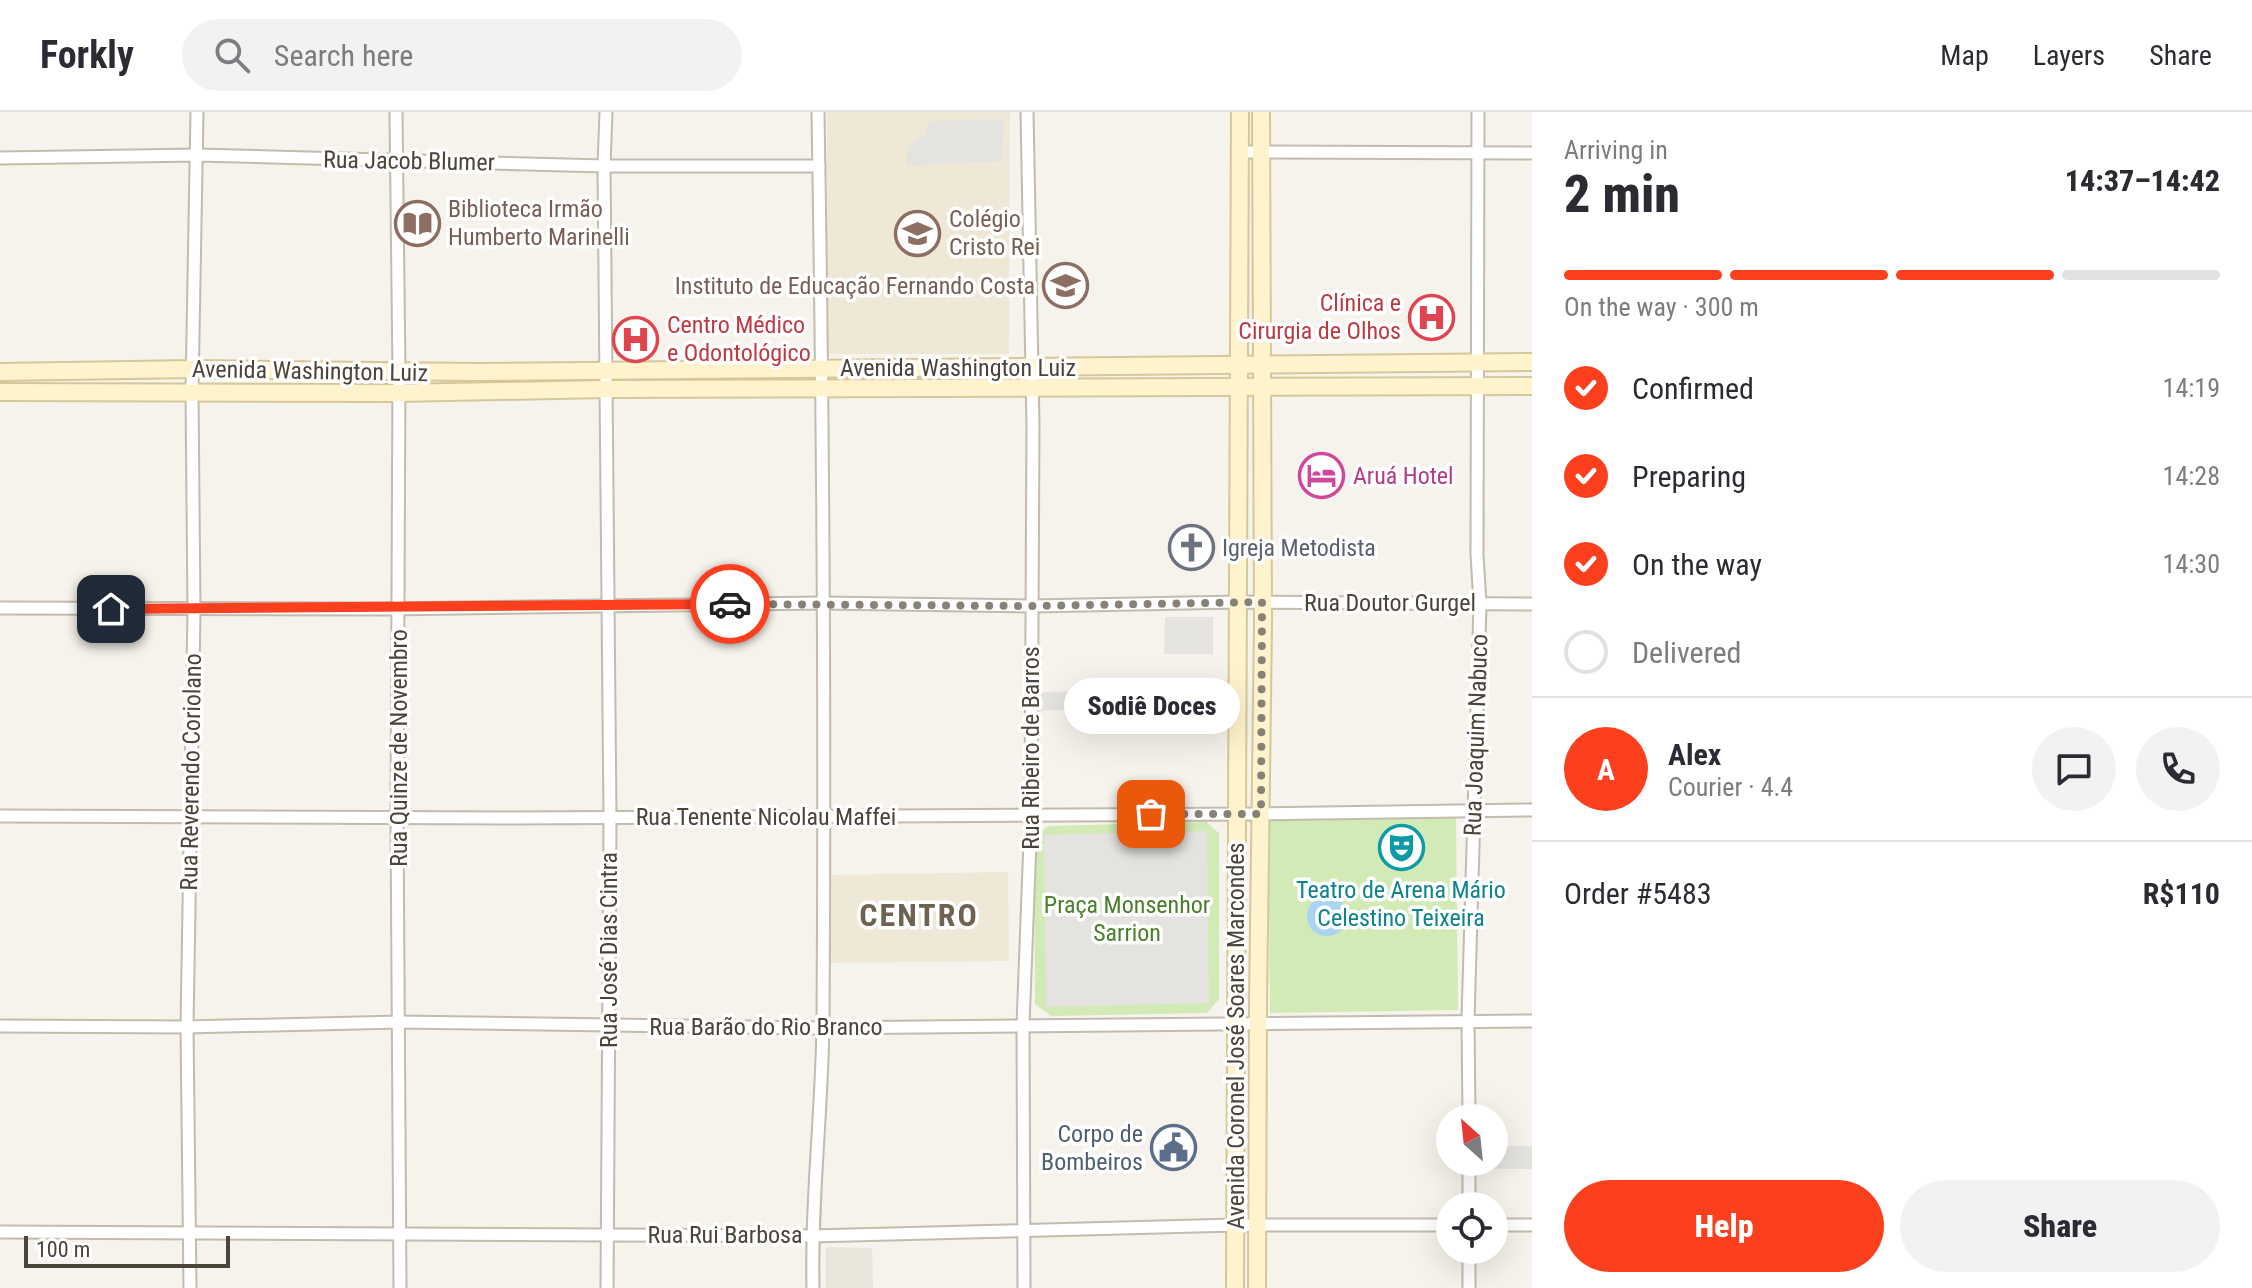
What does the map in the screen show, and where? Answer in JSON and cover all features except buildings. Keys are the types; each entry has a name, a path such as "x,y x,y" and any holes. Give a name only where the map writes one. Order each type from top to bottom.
{"main road":[{"name":"Avenida Coronel José Soares Marcondes","path":"1235,1288 1240,112"},
{"name":"Avenida Coronel José Soares Marcondes","path":"1257,1288 1262,602 1261,112"},
{"name":"Avenida Washington Luiz","path":"0,372 193,369 399,373 1532,362"},
{"name":"Avenida Washington Luiz","path":"0,392 398,393 606,389 1532,386"}],"street":[{"name":"Rua Reverendo Coriolano","path":"190,1288 187,1027 194,610 192,391 197,112"},
{"name":"Rua Quinze de Novembro","path":"396,112 400,1288"},
{"name":"Rua José Dias Cintra","path":"606,112 605,371 610,818 607,1288"},
{"path":"813,1288 812,1236 823,1028 824,817 823,368 818,112"},
{"name":"Rua Ribeiro de Barros","path":"1024,1288 1023,1025 1031,815 1033,387 1027,112"},
{"name":"Rua Joaquim Nabuco","path":"1469,1104 1468,1020 1480,604 1477,554 1478,112"},
{"path":"1240,152 1532,153"},
{"name":"Rua Jacob Blumer","path":"0,158 198,155 604,166 819,166"},
{"name":"Rua Doutor Gurgel","path":"0,608 194,610 822,603 1031,606 1238,602 1532,604"},
{"name":"Rua Tenente Nicolau Maffei","path":"0,816 610,818 1532,810"},
{"name":"Rua Barão do Rio Branco","path":"0,1026 187,1027 399,1022 823,1028 1532,1021"},
{"name":"Rua Rui Barbosa","path":"0,1232 812,1236 1235,1225 1436,1225"},
{"path":"1508,1225 1532,1225"},
{"path":"1469,1264 1469,1288"}],"shaded area":[{"name":"Colégio Cristo Rei","path":"827,112 1010,112 1009,354 827,354"},
{"path":"1004,119 1002,161 907,166 907,147 926,134 928,121"},
{"path":"1165,617 1213,617 1213,654 1164,654"},
{"path":"1082,691 1083,709 1033,711 1033,693"},
{"name":"Praça Monsenhor Sarrion","path":"1207,831 1209,1003 1046,1007 1044,835"},
{"path":"1008,872 1009,961 827,963 827,875"},
{"path":"1508,1146 1532,1146 1532,1169 1508,1169"},
{"path":"872,1248 873,1288 826,1288 826,1249"}],"green space":[{"path":"1456,818 1458,1010 1270,1013 1268,821"},
{"name":"Praça Monsenhor Sarrion","path":"1206,822 1219,833 1219,999 1207,1013 1051,1016 1035,1004 1034,839 1048,826"}],"water":[{"path":"1327,896 1341,902 1347,916 1341,930 1327,936 1313,930 1307,916 1313,902"}],"way so far":[{"path":"730,604 1031,606 1262,602 1261,814 1151,814"}],"place":[{"name":"Biblioteca Irmão Humberto Marinelli","path":"417,223"},
{"name":"Colégio Cristo Rei","path":"918,233"},
{"name":"Instituto de Educação Fernando Costa","path":"1066,286"},
{"name":"Clínica e Cirurgia de Olhos","path":"1432,317"},
{"name":"Centro Médico e Odontológico","path":"636,339"},
{"name":"Aruá Hotel","path":"1322,476"},
{"name":"Igreja Metodista","path":"1191,548"},
{"name":"Sodiê Doces","path":"1151,814"},
{"name":"Teatro de Arena Mário Celestino Teixeira","path":"1401,848"},
{"name":"Corpo de Bombeiros","path":"1174,1148"}],"district":[{"name":"CENTRO","path":"919,915"}],"route":[{"path":"111,609 730,604"}]}
